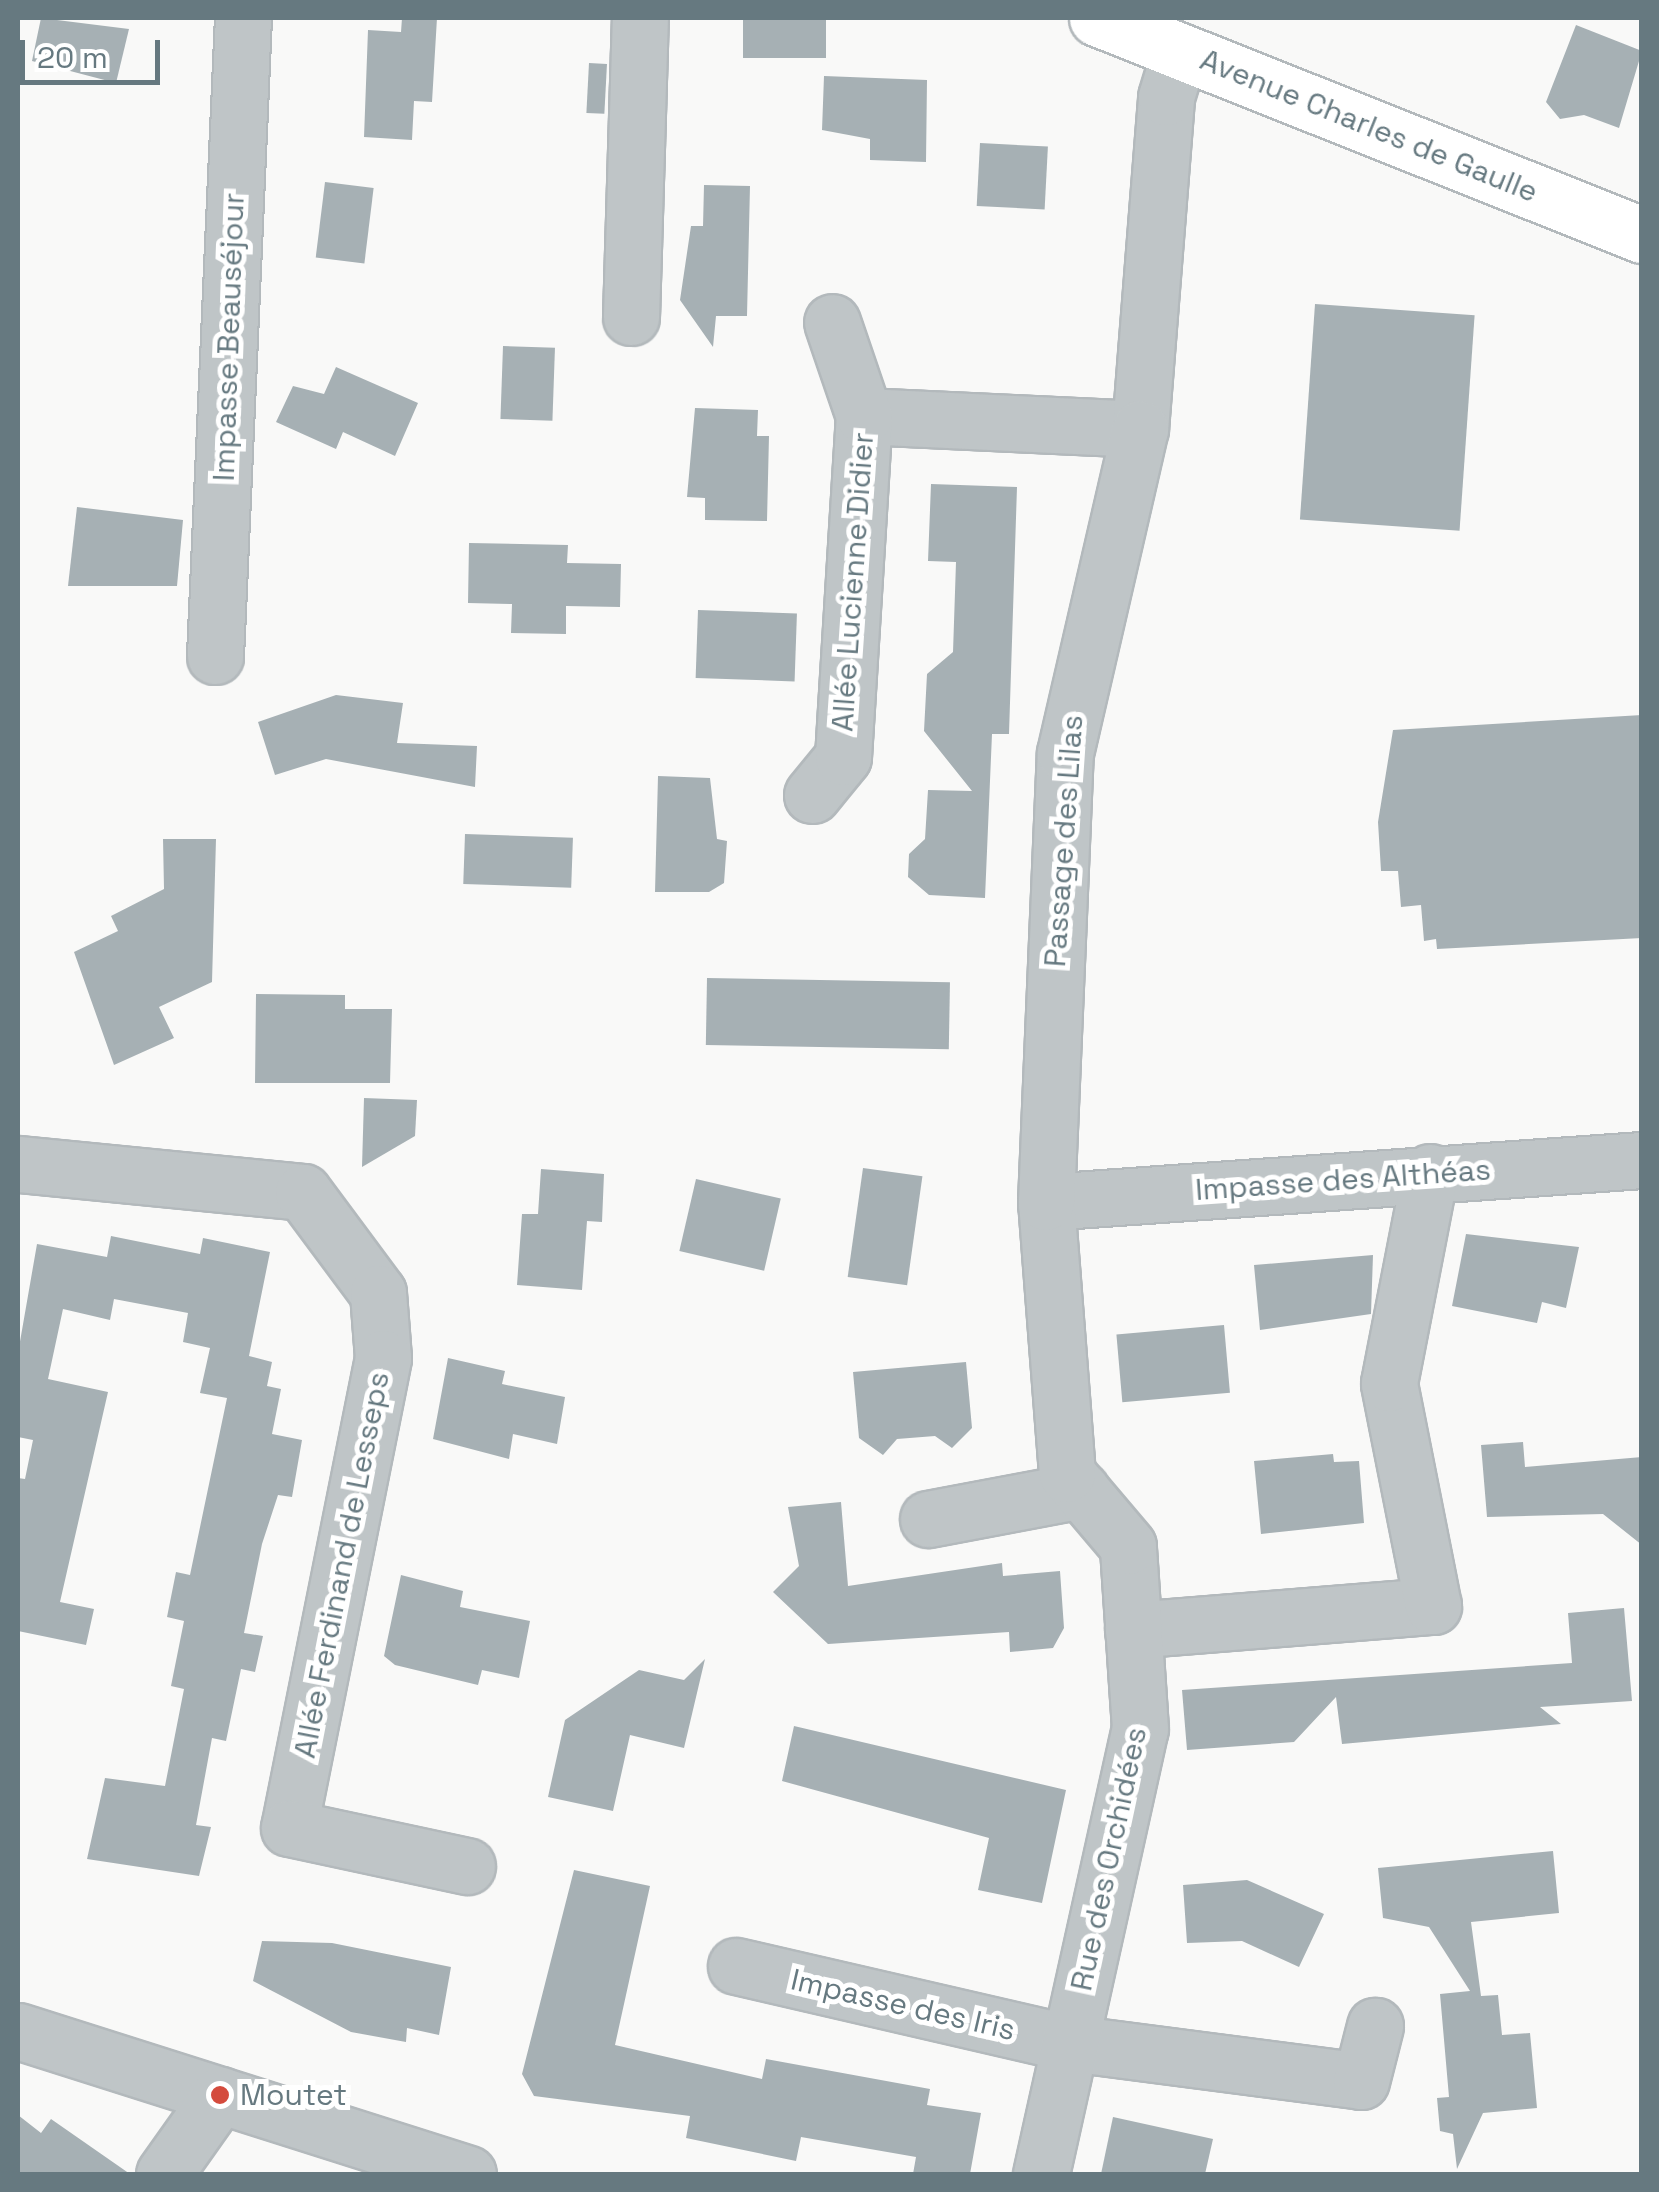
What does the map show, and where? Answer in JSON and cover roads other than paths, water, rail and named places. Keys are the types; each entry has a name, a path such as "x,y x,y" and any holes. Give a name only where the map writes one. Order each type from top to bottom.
{"main road":[{"name":"Avenue Charles de Gaulle","path":"1097,18 1642,235"}],"street":[{"name":"Impasse Beauséjour","path":"216,656 243,18"},
{"path":"631,318 640,18"},
{"path":"1140,429 1166,98 1180,51"},
{"path":"832,322 864,416"},
{"name":"Allée Lucienne Didier","path":"812,795 842,757 864,416 1140,429"},
{"name":"Passage des Lilas","path":"1046,1202 1065,753 1140,429"},
{"name":"Impasse des Althéas","path":"1046,1202 1642,1160"},
{"name":"Allée Ferdinand de Lesseps","path":"18,1164 304,1192 378,1293 383,1358 289,1828 467,1866"},
{"path":"1133,1630 1433,1606 1389,1383 1430,1172"},
{"name":"Rue des Orchidées","path":"1040,2174 1140,1728 1128,1546 1067,1474 1046,1202"},
{"path":"928,1518 1081,1490"},
{"name":"Impasse des Iris","path":"736,1966 1070,2043 1361,2082 1375,2026"},
{"path":"18,2031 468,2174"},
{"path":"164,2174 220,2095"}],"place":[{"name":"Moutet","path":"220,2095"}]}
